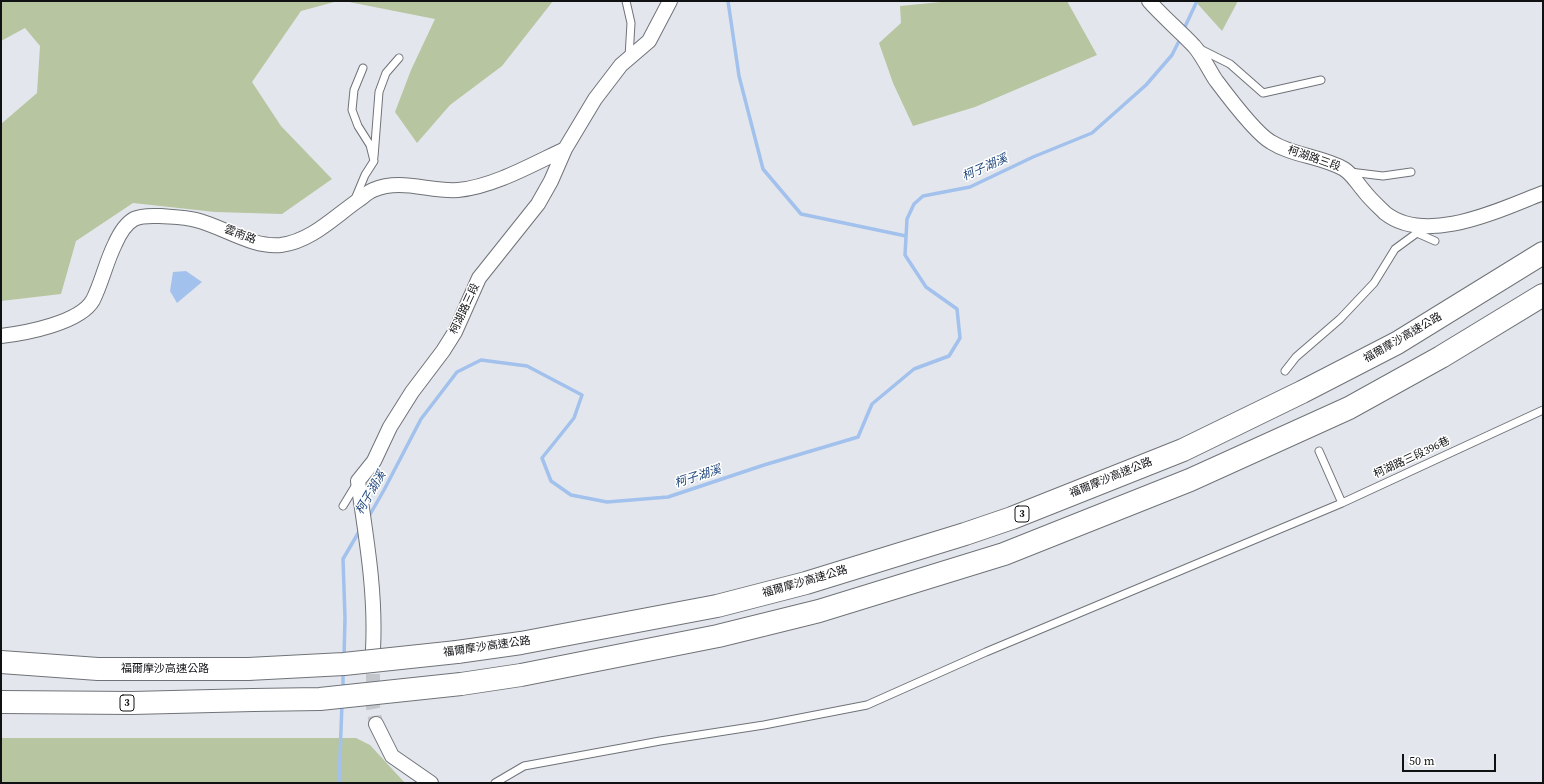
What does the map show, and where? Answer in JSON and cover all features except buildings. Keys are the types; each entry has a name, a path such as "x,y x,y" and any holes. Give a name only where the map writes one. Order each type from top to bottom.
{"highway":[{"name":"福爾摩沙高速公路","path":"1,662 98,669 248,669 344,664 457,652 521,643 717,606 806,583 1012,518 1183,450 1302,392 1397,343 1543,253"},
{"name":"3","path":"1,702 124,703 320,699 460,684 522,675 718,636 819,611 1004,554 1190,480 1349,408 1441,357 1543,295"}],"street":[{"name":"柯湖路三段","path":"358,481 374,461 390,427 412,392 443,351 455,332 479,278 538,204 552,180 565,149 595,99 629,58 649,41 670,1"},
{"name":"柯湖路三段","path":"1149,1 1195,47 1215,78 1255,129 1269,141 1287,151 1324,160 1348,172 1355,178 1363,191 1386,214 1403,223 1422,229 1453,224 1498,211 1543,193"},
{"name":"雲南路","path":"1,336 28,332 60,322 83,311 93,300 121,231 134,219 148,216 195,220 260,243 280,245 309,235 329,223 353,203 373,190 391,185 411,184 458,190 482,185 565,149"},
{"path":"358,481 371,568 375,614 373,649"},
{"path":"376,724 392,756 431,783"}],"lane":[{"path":"626,1 631,23 629,58"},
{"path":"1195,47 1230,64 1264,93 1322,80"},
{"path":"353,203 365,175 374,162 379,92 386,72 399,58"},
{"path":"363,68 354,90 352,110 358,126 370,144 374,162"},
{"path":"1348,172 1382,176 1411,172"},
{"path":"1285,372 1296,357 1340,319 1374,283 1394,249 1422,229 1435,241"},
{"name":"柯湖路三段396巷","path":"495,783 524,766 660,741 764,725 867,705 986,652 1342,503 1543,410"},
{"path":"1319,451 1342,503"},
{"path":"342,506 358,481"}],"green space":[{"path":"1,1 338,1 301,11 252,82 281,126 332,179 282,214 215,212 133,203 76,241 61,294 1,301 1,124 37,93 40,46 25,28 1,41"},
{"path":"344,1 553,1 502,66 450,105 417,143 395,112 411,70 435,19"},
{"path":"951,1 1067,1 1097,55 975,107 913,126 893,83 879,43 901,23 900,6"},
{"path":"1195,1 1238,1 1222,31"},
{"path":"1,738 356,738 370,745 405,783 1,783"}],"water":[{"path":"186,271 202,282 177,303 170,291 173,272"}],"waterway":[{"path":"728,1 739,76 763,169 801,214 906,236"},
{"name":"柯子湖溪","path":"1183,31 1197,1"},
{"name":"柯子湖溪","path":"368,518 421,419 457,372 481,360 527,366 582,395 574,418 542,458 551,481 571,495 607,502 668,497 764,465 858,437 872,404 914,369 949,356 960,338 957,309 926,287 905,255 907,219 914,204 923,196 970,187 1033,157 1092,133 1146,85 1172,55 1181,37"},
{"name":"柯子湖溪","path":"344,657 345,618 343,559 360,530"},
{"name":"柯子湖溪","path":"343,671 343,689"},
{"name":"柯子湖溪","path":"339,783 342,703"}],"tunnel":[{"path":"373,653 373,707 376,724"}]}
